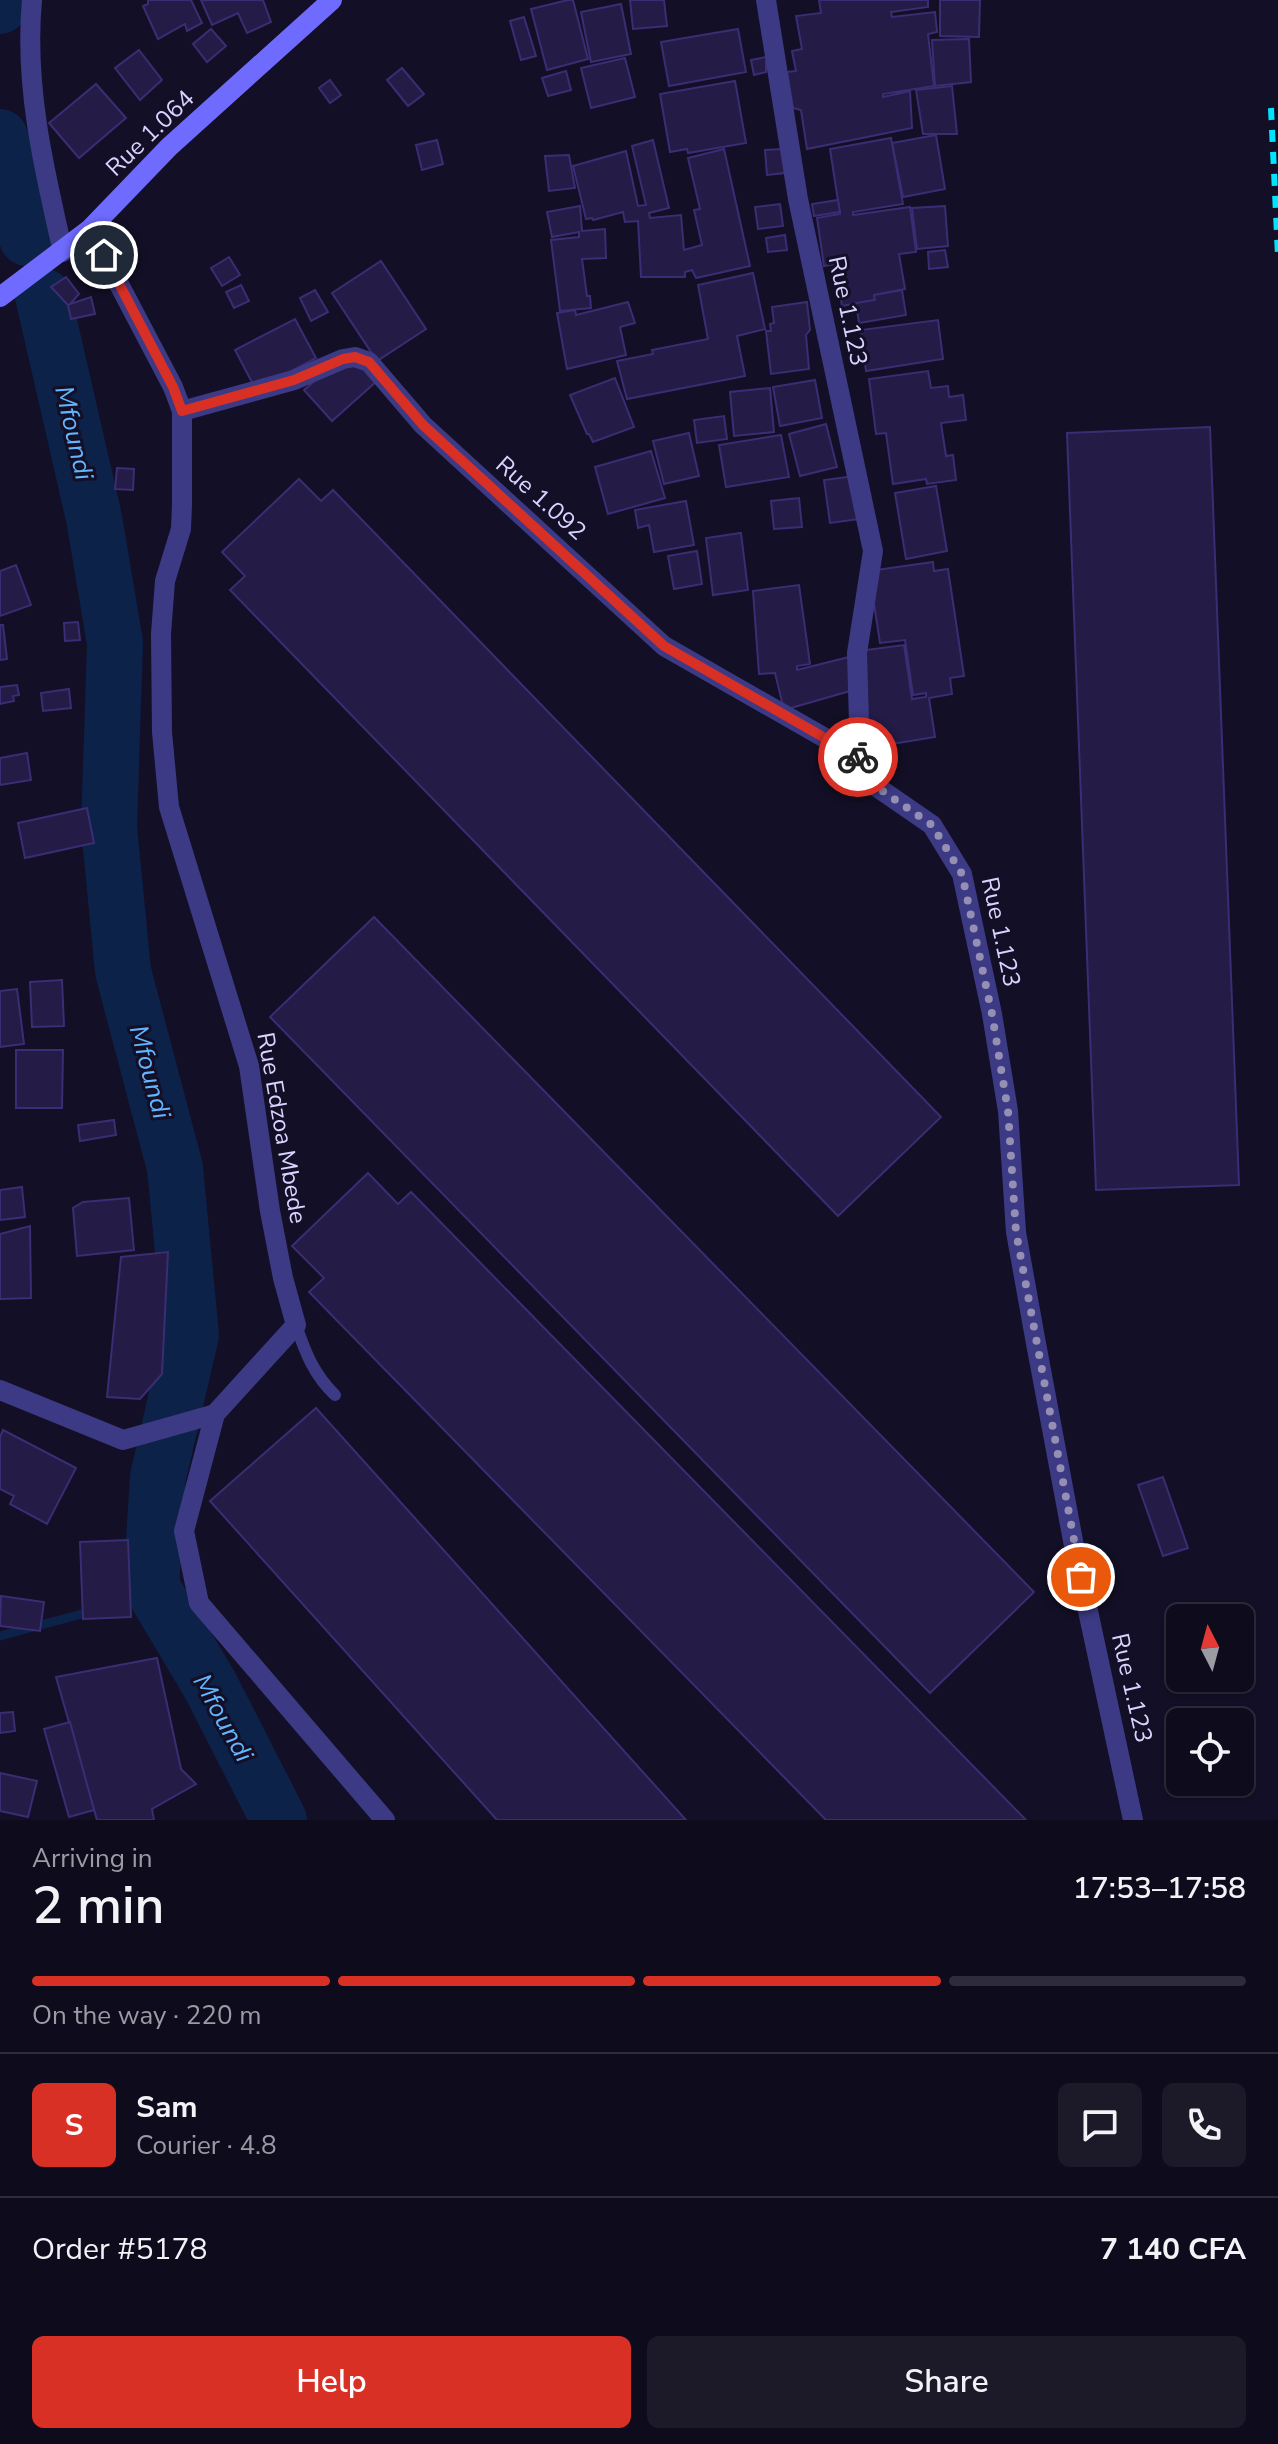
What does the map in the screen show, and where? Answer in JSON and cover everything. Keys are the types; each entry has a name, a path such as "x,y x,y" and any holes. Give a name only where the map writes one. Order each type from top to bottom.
{"main road":[{"name":"Rue 1.064","path":"0,297 90,229 169,147 332,0"}],"street":[{"path":"32,0 30,65 39,151 63,252"},
{"name":"Rue 1.123","path":"766,0 798,199 873,551 857,653 860,758 874,785 932,825 962,874 992,1014 1008,1111 1016,1232 1032,1323 1074,1546 1133,1820"},
{"name":"Rue Edzoa Mbede","path":"90,229 173,387 182,411 181,529 165,581 161,634 162,732 169,807 249,1066 270,1211 296,1325"},
{"name":"Rue 1.092","path":"182,411 294,380 343,359 355,357 369,362 423,425 664,646 860,758"},
{"path":"296,1325 215,1414 184,1531 199,1603 385,1820"},
{"path":"0,1390 123,1440 215,1414"}],"lane":[{"path":"296,1325 319,1380 335,1395"}],"building":[{"path":"148,0 191,0 202,23 187,31 185,24 158,39 143,6 148,4"},
{"path":"201,0 263,0 271,22 247,33 238,13 212,25"},
{"path":"573,0 588,59 547,70 531,9"},
{"path":"630,0 664,0 667,26 633,29"},
{"path":"819,0 928,0 928,7 891,12 892,17 935,12 937,32 928,34 934,86 883,94 883,97 910,91 912,128 807,149 801,110 793,108 787,72 796,71 792,51 802,49 796,16 821,13"},
{"path":"940,0 980,0 979,37 940,36"},
{"path":"621,4 631,54 591,62 581,12"},
{"path":"524,17 536,56 521,60 510,21"},
{"path":"211,29 226,46 207,62 193,44"},
{"path":"738,29 746,72 669,86 661,42"},
{"path":"969,39 971,82 935,86 932,40"},
{"path":"139,50 162,80 140,100 115,68"},
{"path":"766,57 766,72 754,75 751,60"},
{"path":"625,58 635,97 591,108 581,68"},
{"path":"402,68 424,94 408,106 387,80"},
{"path":"566,71 571,90 548,96 542,78"},
{"path":"330,80 341,95 330,103 319,88"},
{"path":"735,81 746,143 688,153 687,149 670,152 660,94"},
{"path":"96,84 126,118 79,158 49,123"},
{"path":"952,86 957,134 923,134 916,90"},
{"path":"936,135 945,189 903,197 892,143"},
{"path":"891,138 903,204 853,212 853,215 910,207 916,252 899,254 905,289 874,295 875,300 842,306 836,264 824,266 817,218 840,214 830,149"},
{"path":"437,140 443,164 422,170 416,145"},
{"path":"653,140 669,208 649,213 650,218 681,215 684,250 702,245 694,210 700,209 688,158 724,149 750,266 696,278 692,270 685,272 685,277 641,277 638,221 625,222 623,212 586,219 573,166 626,151 638,206 646,205 632,146"},
{"path":"783,149 785,173 767,175 765,150"},
{"path":"569,155 575,188 549,191 545,156"},
{"path":"838,200 840,212 814,216 812,204"},
{"path":"780,204 783,226 758,229 755,207"},
{"path":"580,206 582,231 605,229 606,258 582,259 591,308 560,311 551,240 579,237 579,232 552,237 547,212"},
{"path":"945,206 948,246 917,249 912,208"},
{"path":"785,235 787,250 768,252 766,238"},
{"path":"945,250 948,267 929,269 928,252"},
{"path":"229,257 240,275 222,286 211,268"},
{"path":"381,261 426,329 377,361 332,293"},
{"path":"753,273 765,329 737,336 745,376 627,399 617,361 653,354 652,350 708,339 698,285"},
{"path":"66,277 79,294 70,304 91,297 95,314 71,319 68,305 51,287"},
{"path":"241,285 249,301 234,308 226,292"},
{"path":"315,290 328,312 311,321 300,298"},
{"path":"902,290 906,315 859,323 856,303 875,300 874,295"},
{"path":"628,302 635,323 620,327 626,355 567,369 557,313 575,310 576,315"},
{"path":"807,302 809,369 771,374 766,331 771,331 770,324 774,323 772,307"},
{"path":"295,319 316,358 256,390 235,350"},
{"path":"938,320 943,359 866,371 861,330"},
{"path":"350,350 377,381 332,421 304,390"},
{"path":"928,371 931,388 948,386 949,397 963,395 966,420 941,423 946,456 953,455 956,480 927,484 926,479 893,484 886,433 876,434 869,379"},
{"path":"615,378 634,427 593,442 570,395"},
{"path":"815,380 822,418 780,426 773,387"},
{"path":"770,388 774,432 734,436 730,392"},
{"path":"724,416 727,439 697,443 694,420"},
{"path":"826,424 837,467 800,476 789,434"},
{"path":"1210,427 1239,1185 1096,1190 1067,433"},
{"path":"689,433 699,476 664,484 653,441"},
{"path":"781,435 789,477 726,487 719,445"},
{"path":"651,451 665,498 608,514 595,467"},
{"path":"117,468 134,469 133,490 115,489"},
{"path":"854,476 860,519 830,523 824,480"},
{"path":"299,479 321,501 333,490 941,1117 838,1216 230,590 245,576 222,552"},
{"path":"936,486 947,551 906,559 895,493"},
{"path":"799,498 802,527 774,529 771,501"},
{"path":"686,501 694,545 654,552 649,525 638,528 635,510"},
{"path":"741,533 748,590 713,595 706,538"},
{"path":"697,551 702,584 674,589 668,556"},
{"path":"933,562 934,571 948,569 964,676 950,678 952,694 929,698 935,737 867,748 858,651 904,645 912,699 926,697 926,693 913,695 905,640 880,643 869,571"},
{"path":"16,565 31,605 0,616 0,571"},
{"path":"799,585 810,664 797,666 797,670 849,657 857,689 784,710 775,673 759,674 753,591"},
{"path":"78,622 80,640 65,641 64,623"},
{"path":"0,625 3,625 7,659 0,660"},
{"path":"17,685 19,695 13,696 14,701 0,704 0,687"},
{"path":"69,689 71,708 43,711 41,693"},
{"path":"27,753 31,780 0,785 0,758"},
{"path":"87,808 94,843 25,858 18,823"},
{"path":"374,917 1034,1592 930,1693 270,1017"},
{"path":"62,980 64,1026 32,1027 30,982"},
{"path":"17,989 24,1044 0,1047 0,991"},
{"path":"16,1050 63,1050 62,1108 16,1108"},
{"path":"114,1120 116,1135 80,1141 78,1125"},
{"path":"368,1173 398,1204 411,1192 1026,1820 826,1820 309,1292 324,1278 292,1246"},
{"path":"22,1187 25,1217 0,1220 0,1190"},
{"path":"129,1198 134,1250 77,1256 73,1208 83,1202"},
{"path":"30,1226 31,1298 0,1299 0,1234"},
{"path":"168,1252 162,1374 140,1399 107,1397 121,1257"},
{"path":"316,1408 686,1820 497,1820 210,1501"},
{"path":"3,1430 76,1468 47,1524 10,1504 14,1496 0,1489 0,1437"},
{"path":"1163,1477 1188,1548 1163,1556 1138,1485"},
{"path":"128,1540 131,1617 83,1619 80,1542"},
{"path":"1,1596 44,1602 40,1631 0,1626"},
{"path":"157,1658 181,1769 196,1784 152,1809 154,1820 97,1820 56,1677"},
{"path":"13,1712 15,1731 0,1733 0,1713"},
{"path":"70,1722 94,1810 69,1817 44,1729"},
{"path":"0,1773 37,1781 28,1817 0,1811"}],"waterway":[{"name":"Mfoundi","path":"0,6 2,0"},
{"name":"Mfoundi","path":"0,137 27,238"},
{"name":"Mfoundi","path":"43,296 94,518 115,643 109,827 123,971 175,1168 191,1335 158,1477 151,1586 210,1685 279,1820"},
{"path":"122,1601 151,1586"},
{"path":"0,1636 93,1611"}],"railway":[{"path":"1271,108 1278,256"}],"way so far":[{"path":"858,757 874,785 932,825 962,874 992,1014 1008,1111 1016,1232 1081,1577"}],"route":[{"path":"104,255 173,387 182,411 294,380 343,359 355,357 369,362 423,425 664,646 858,757"}]}
